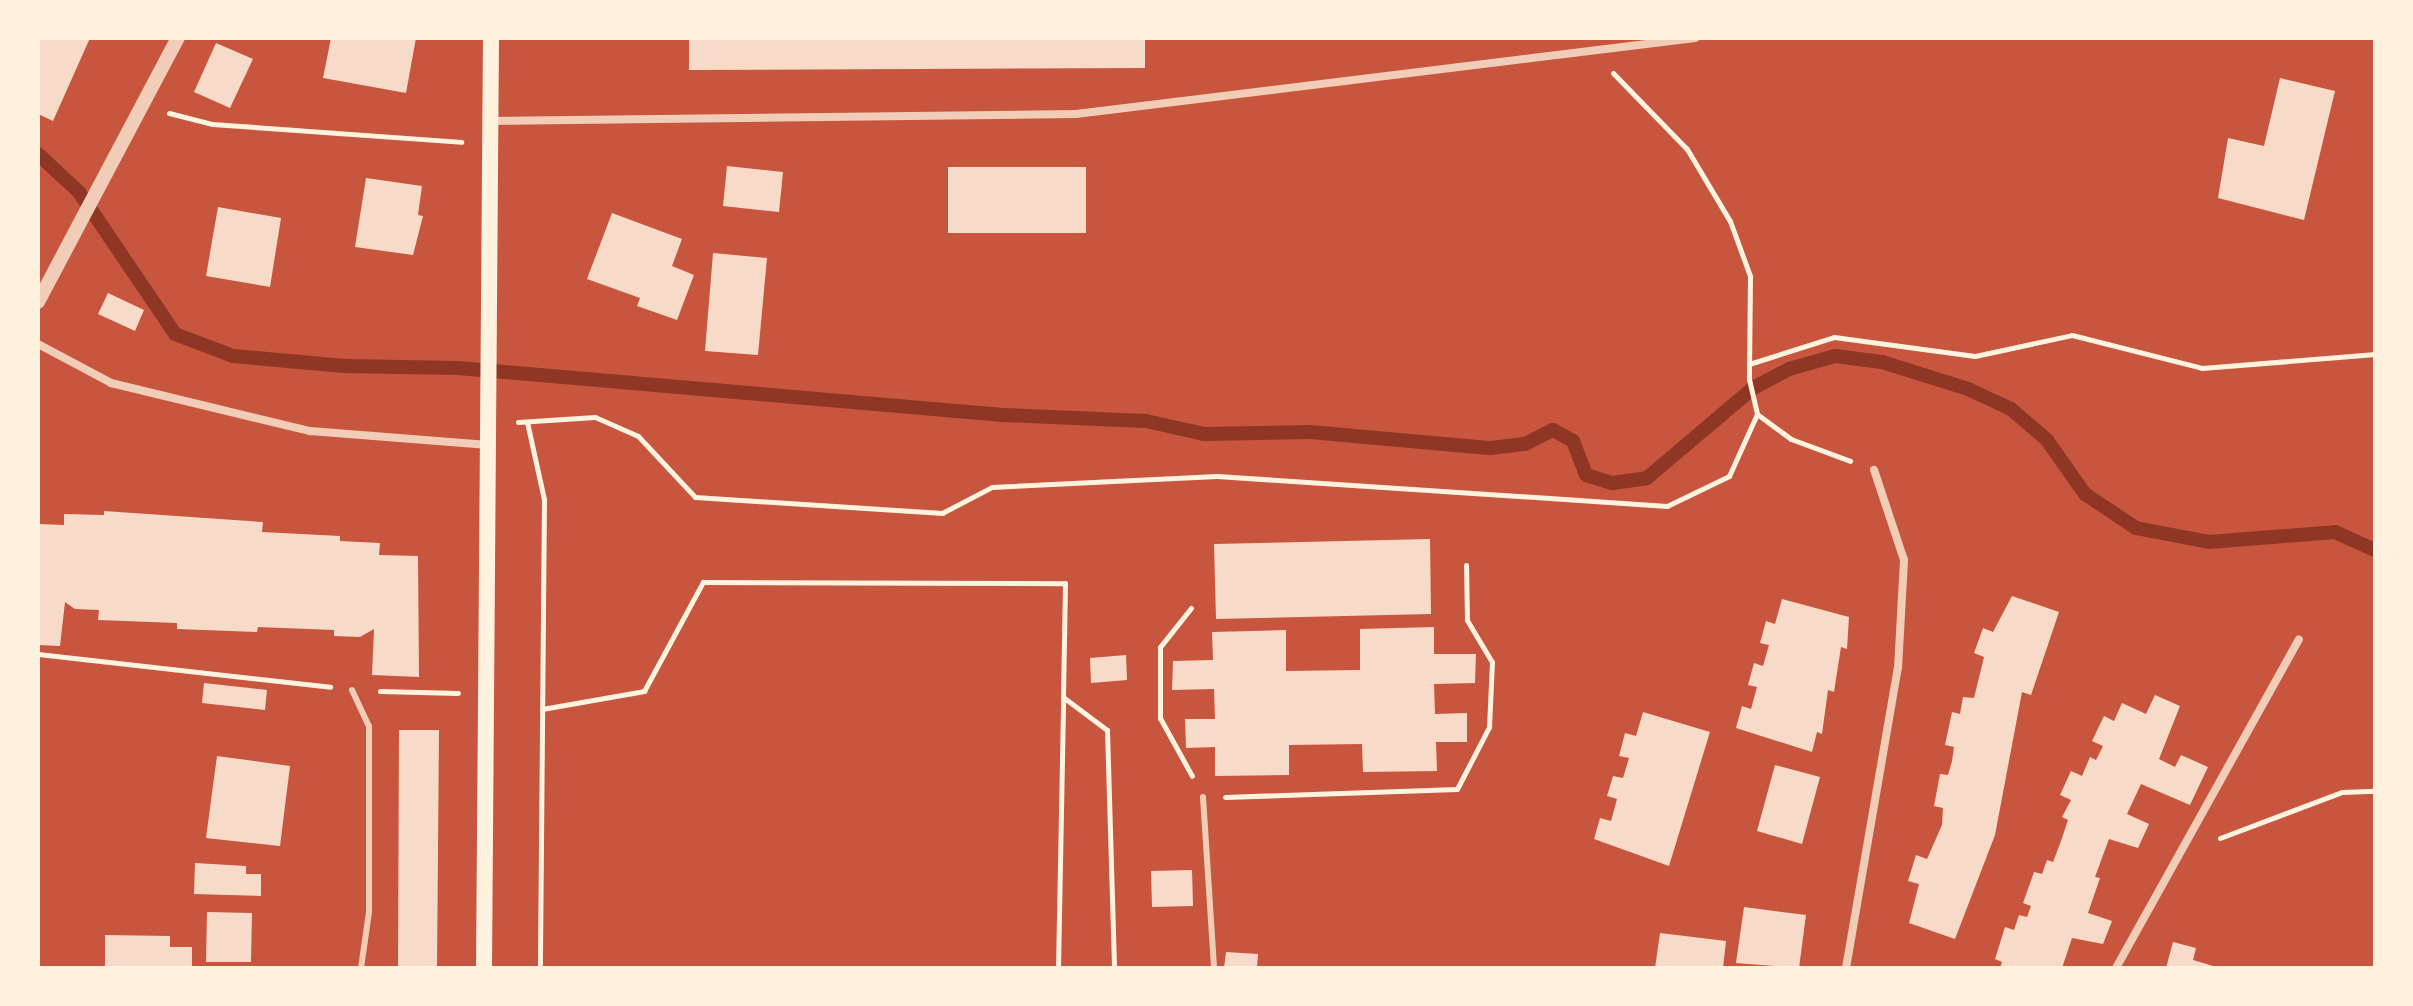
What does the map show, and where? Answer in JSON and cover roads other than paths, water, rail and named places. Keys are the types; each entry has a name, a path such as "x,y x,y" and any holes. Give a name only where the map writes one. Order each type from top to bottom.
{"main road":[{"path":"484,968 491,38"}],"street":[{"path":"38,302 178,38"},
{"path":"490,121 1076,114 1695,38"},
{"path":"38,344 111,383 310,431 489,445"},
{"path":"1846,968 1898,668 1904,560 1874,470"},
{"path":"2116,968 2175,855 2299,639"}],"lane":[{"path":"352,690 369,726 369,912 361,968"},
{"path":"1203,797 1214,968"}],"waterway":[{"path":"38,154 79,192 175,334 233,356 345,366 458,368 1003,415 1146,421 1204,434 1310,432 1491,448 1525,444 1553,430 1573,441 1586,475 1613,483 1647,478 1753,388 1789,369 1835,356 1882,362 1968,389 2011,409 2047,440 2085,494 2136,528 2209,542 2335,532 2375,550"}]}
